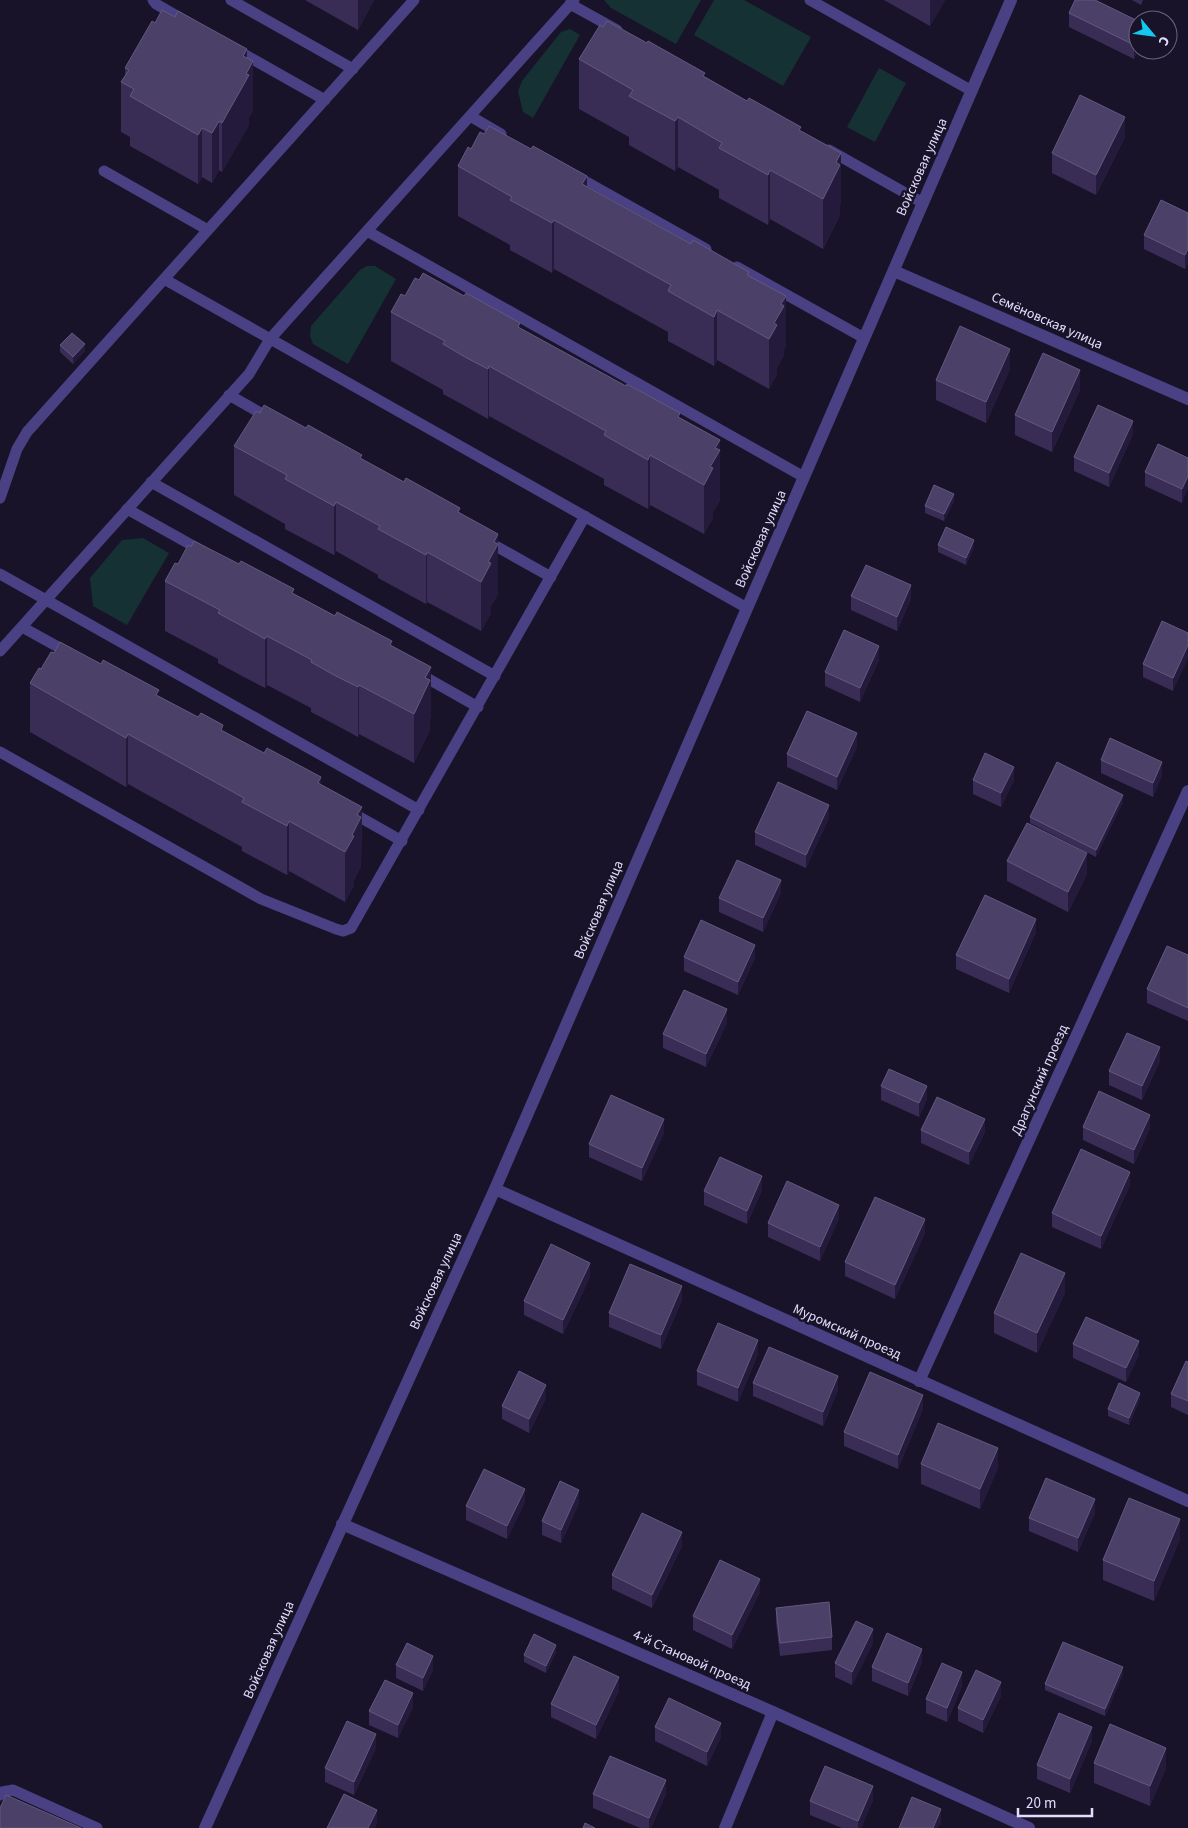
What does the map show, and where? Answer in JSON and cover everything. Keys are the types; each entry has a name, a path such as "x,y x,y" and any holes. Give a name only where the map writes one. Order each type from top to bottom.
{"street":[{"name":"Войсковая улица","path":"205,1828 494,1189 1011,0"},
{"name":"Семёновская улица","path":"894,271 1188,399"},
{"name":"Драгунский проезд","path":"919,1381 1188,791"},
{"name":"Муромский проезд","path":"494,1189 1188,1501"},
{"name":"4-й Становой проезд","path":"342,1524 773,1712 1029,1828"},
{"path":"725,1828 773,1712"}],"lane":[{"path":"153,0 156,4 198,28"},
{"path":"231,0 353,69"},
{"path":"0,498 17,449 27,432 414,0"},
{"path":"810,0 972,91"},
{"path":"0,651 249,374 270,339 572,2 630,38"},
{"path":"224,43 325,100"},
{"path":"470,116 513,140"},
{"path":"820,145 923,203"},
{"path":"564,169 864,338"},
{"path":"104,172 208,230"},
{"path":"367,231 804,478"},
{"path":"164,279 747,608"},
{"path":"229,395 281,425"},
{"path":"152,482 495,676"},
{"path":"127,509 213,557"},
{"path":"0,752 261,899 343,930 351,928 585,516"},
{"path":"473,533 551,577"},
{"path":"0,574 419,810"},
{"path":"22,626 82,661"},
{"path":"409,668 478,707"},
{"path":"342,807 402,841"},
{"path":"0,1795 2,1792 13,1790 96,1828"}],"green space":[{"path":"604,0 701,0 676,44 611,8"},
{"path":"714,0 744,0 811,37 783,86 694,35"},
{"path":"570,29 580,35 533,118 523,112 518,91 522,81 561,32"},
{"path":"879,68 906,83 875,142 847,127"},
{"path":"367,266 375,266 396,279 348,364 313,344 310,336 311,326 360,270"},
{"path":"143,538 169,553 127,625 93,606 90,578 122,540"}],"building":[{"path":"1075,0 1095,0 1128,16 1128,42 1069,13"},
{"path":"162,10 175,17 178,11 247,49 243,56 253,61 246,74 249,75 222,123 219,121 212,133 202,128 198,135 130,96 134,89 121,82 129,70 125,68 152,21 155,23"},
{"path":"607,21 647,43 648,41 705,73 703,76 747,101 749,98 801,127 799,130 841,153 836,162 840,165 823,199 770,170 768,175 719,148 722,143 678,117 675,121 629,96 633,90 579,59 600,25 603,27"},
{"path":"1080,95 1125,117 1096,175 1052,153"},
{"path":"489,126 531,149 533,146 587,176 582,184 691,244 693,240 749,272 747,275 786,296 781,304 784,306 774,323 777,325 769,339 717,310 714,317 668,291 671,285 554,220 552,223 510,200 512,197 458,166 468,147 471,149 480,132 484,134"},
{"path":"1161,200 1188,213 1188,249 1185,255 1144,235"},
{"path":"423,273 464,296 466,293 520,323 518,327 680,413 678,417 720,440 715,448 720,450 710,467 713,468 704,485 650,455 648,460 604,435 606,431 489,366 488,369 465,357 443,344 445,341 391,312 401,294 405,296 415,278 419,280"},
{"path":"960,326 1010,349 986,402 936,380"},
{"path":"72,333 85,344 73,357 60,345"},
{"path":"1043,353 1080,370 1052,432 1015,415"},
{"path":"264,405 306,428 308,425 362,455 360,458 404,482 406,478 460,508 458,512 498,534 494,542 498,544 488,562 491,563 481,582 427,552 426,555 378,529 380,526 336,502 334,506 285,479 287,475 234,446 256,411 260,413"},
{"path":"1098,405 1133,421 1109,473 1074,457"},
{"path":"1158,444 1188,458 1188,476 1182,489 1145,472"},
{"path":"934,485 954,494 944,514 925,506"},
{"path":"946,527 974,540 966,558 938,545"},
{"path":"194,541 239,564 241,561 294,589 292,593 335,616 337,612 392,641 390,645 431,667 425,678 430,680 414,714 359,685 358,687 334,675 311,662 312,660 267,636 265,639 218,613 220,610 165,581 175,563 178,564 188,545 191,547"},
{"path":"866,565 911,585 897,617 851,596"},
{"path":"1162,621 1188,633 1188,645 1173,678 1143,664"},
{"path":"844,630 879,646 860,688 825,672"},
{"path":"60,642 101,664 103,660 159,690 156,695 198,717 201,713 223,725 221,730 264,753 267,748 321,777 318,783 362,807 357,815 361,817 352,835 354,836 345,852 289,821 287,826 242,802 244,798 128,734 126,738 30,683 51,652 54,653"},
{"path":"807,711 857,733 837,777 787,754"},
{"path":"1110,738 1162,762 1153,783 1101,760"},
{"path":"985,753 1014,767 1001,793 973,780"},
{"path":"1057,762 1123,795 1096,850 1030,817"},
{"path":"778,782 829,805 806,855 755,832"},
{"path":"1027,823 1087,853 1068,892 1007,861"},
{"path":"737,860 781,880 763,918 719,898"},
{"path":"985,895 1036,919 1009,979 956,955"},
{"path":"701,920 755,945 738,982 684,957"},
{"path":"1167,946 1188,955 1188,1008 1147,989"},
{"path":"684,990 727,1009 706,1054 663,1034"},
{"path":"1127,1033 1160,1047 1142,1086 1109,1071"},
{"path":"889,1069 927,1086 919,1103 881,1086"},
{"path":"1099,1091 1150,1115 1134,1150 1083,1127"},
{"path":"611,1095 664,1119 642,1168 589,1144"},
{"path":"937,1097 985,1119 969,1152 921,1130"},
{"path":"1081,1149 1130,1172 1101,1236 1052,1213"},
{"path":"720,1157 762,1176 747,1211 704,1191"},
{"path":"787,1181 839,1205 820,1247 768,1223"},
{"path":"875,1197 925,1219 895,1285 845,1262"},
{"path":"551,1244 590,1263 563,1320 524,1301"},
{"path":"1021,1253 1065,1273 1037,1333 994,1313"},
{"path":"630,1264 682,1286 661,1335 609,1313"},
{"path":"1086,1317 1139,1341 1126,1368 1073,1344"},
{"path":"718,1323 758,1340 738,1388 697,1371"},
{"path":"769,1347 838,1376 823,1412 753,1383"},
{"path":"1186,1361 1188,1362 1188,1401 1171,1394"},
{"path":"519,1371 546,1385 529,1419 502,1406"},
{"path":"870,1372 923,1395 898,1455 844,1432"},
{"path":"1119,1383 1140,1393 1129,1418 1108,1409"},
{"path":"938,1423 998,1448 980,1489 921,1464"},
{"path":"484,1469 525,1489 507,1526 466,1506"},
{"path":"1046,1478 1095,1499 1078,1538 1029,1518"},
{"path":"560,1481 579,1490 561,1530 542,1521"},
{"path":"1129,1498 1180,1519 1154,1581 1103,1560"},
{"path":"642,1513 682,1532 652,1595 612,1575"},
{"path":"720,1560 760,1579 732,1635 693,1616"},
{"path":"829,1602 832,1637 780,1643 776,1608"},
{"path":"856,1621 873,1629 852,1672 835,1663"},
{"path":"887,1633 922,1649 908,1683 872,1667"},
{"path":"534,1634 556,1645 546,1666 524,1655"},
{"path":"1063,1642 1123,1667 1105,1709 1045,1684"},
{"path":"407,1643 433,1656 423,1678 396,1665"},
{"path":"574,1656 619,1677 596,1725 551,1704"},
{"path":"942,1663 962,1672 947,1708 926,1699"},
{"path":"976,1670 1001,1682 983,1720 958,1708"},
{"path":"385,1680 413,1693 398,1725 369,1711"},
{"path":"669,1698 721,1723 707,1752 655,1727"},
{"path":"1059,1713 1092,1727 1070,1779 1037,1765"},
{"path":"347,1721 376,1734 354,1782 325,1768"},
{"path":"1110,1724 1166,1748 1150,1786 1094,1763"},
{"path":"610,1756 666,1780 649,1818 593,1794"},
{"path":"825,1766 873,1786 858,1821 810,1801"},
{"path":"344,1794 377,1810 368,1828 327,1828"},
{"path":"6,1795 81,1828 0,1828 0,1808"},
{"path":"912,1797 941,1809 933,1828 899,1828"},
{"path":"585,1823 595,1828 583,1828"}]}
